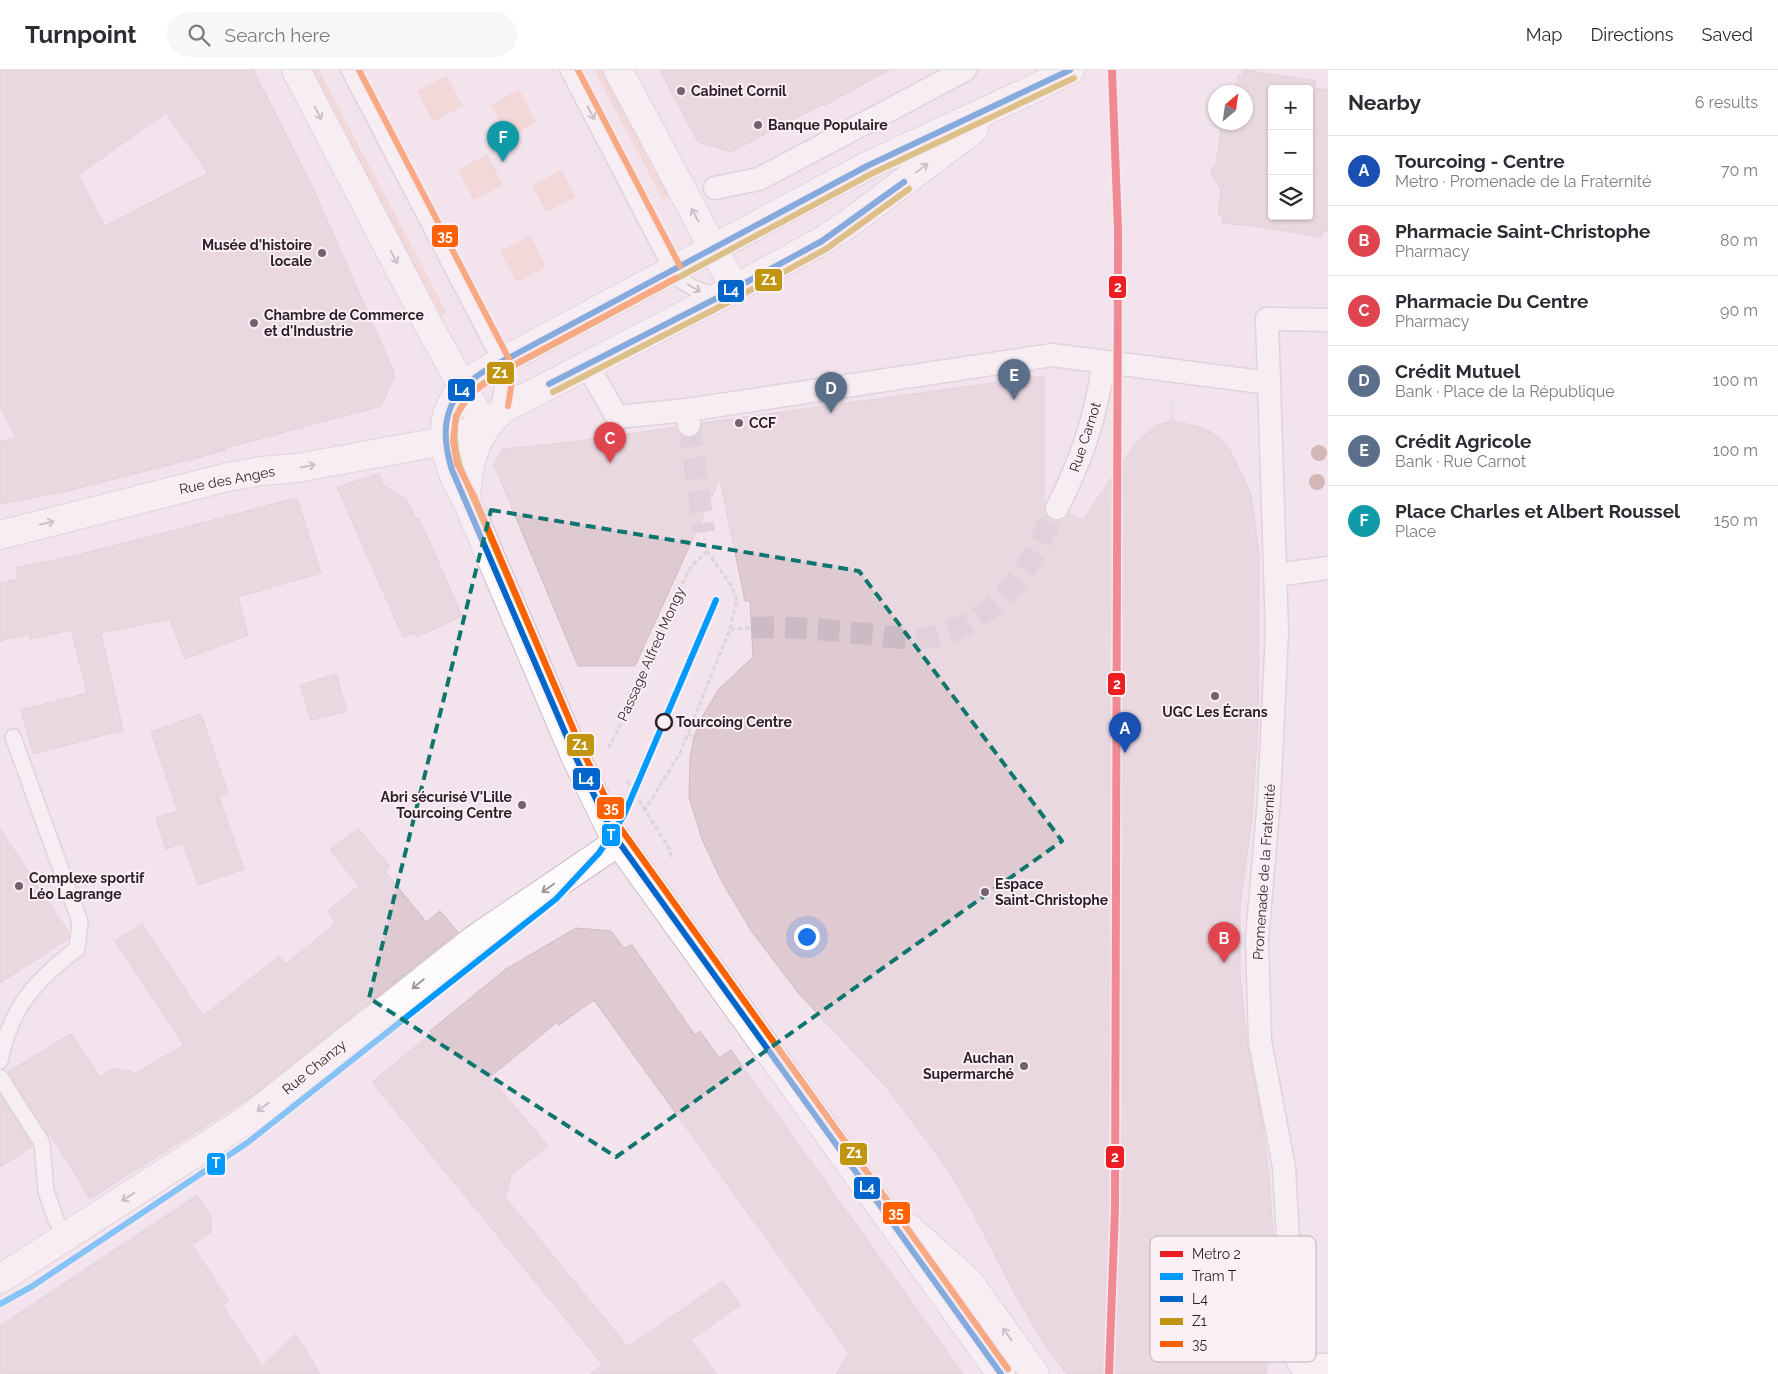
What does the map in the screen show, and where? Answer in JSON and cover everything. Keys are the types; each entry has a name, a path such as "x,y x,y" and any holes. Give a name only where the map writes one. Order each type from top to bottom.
{"main road":[{"path":"296,70 463,388 491,421"},
{"path":"618,70 712,248 728,293"},
{"path":"1000,1374 618,842 602,815 580,767 466,499 449,467 444,440 448,414 463,388 501,362 866,166 1029,91 1070,70"},
{"path":"466,499 470,458 491,421 517,400 728,293 848,224 969,132 1029,91"},
{"name":"Rue des Anges","path":"0,535 228,477 261,471 297,468 444,440 491,421"},
{"name":"Rue Chanzy","path":"0,1279 248,1118 474,939 618,842"},
{"path":"869,1190 969,1282 1035,1374"}],"street":[{"path":"715,188 759,179 965,70"},
{"name":"Promenade de la Fraternité","path":"1288,1236 1284,1167 1260,1040 1257,939 1269,799 1277,632 1267,319 1328,320"},
{"path":"593,375 616,417 688,417 1052,355 1269,383"},
{"name":"Rue Carnot","path":"1057,508 1079,462 1090,431 1104,362"},
{"path":"1276,575 1328,568"},
{"name":"Promenade de la Fraternité","path":"1299,1369 1328,1365"}],"lane":[{"path":"349,70 501,362 504,374 503,386 491,421"},
{"path":"568,70 672,270 680,280 699,291 728,293"},
{"path":"0,1061 5,1035 26,997 54,966 77,949 80,922 13,737"},
{"path":"0,1077 42,1143 46,1191 56,1220 66,1237"}],"path":[{"path":"672,866 670,850 645,810 680,754 730,628 737,600 732,587 707,551 704,532"},
{"name":"Passage Alfred Mongy","path":"600,750 607,749 618,730 685,578 691,567 707,551"},
{"path":"730,628 752,628"},
{"path":"688,734 694,737"}],"highlighted area":[{"path":"491,510 859,571 1062,841 616,1157 369,998"}],"shaded area":[{"path":"306,70 319,70 447,313 437,318"},
{"path":"594,70 607,70 672,195 663,200"},
{"path":"447,76 463,106 433,122 417,91"},
{"path":"519,89 536,122 508,137 491,105"},
{"path":"487,154 503,185 473,200 458,170"},
{"path":"561,170 576,197 546,212 532,185"},
{"path":"530,235 546,267 516,282 500,251"}],"building":[{"path":"0,70 253,70 312,186 394,372 394,378 381,406 226,448 226,450 193,459 62,492 0,504 0,441 16,438 0,406","holes":["166,113 208,173 105,226 78,175"]},
{"path":"660,70 889,70 824,106 823,104 731,152 698,142"},
{"path":"1243,70 1316,81 1315,88 1328,90 1328,232 1322,231 1321,237 1262,227 1222,223 1223,217 1218,215 1221,189 1210,172 1216,165 1221,130 1253,130 1253,85 1236,85 1238,75 1243,76"},
{"name":"Espace Saint-Christophe","path":"1044,376 1044,502 1046,515 1051,520 1058,521 1069,513 1083,520 1134,445 1155,426 1172,421 1197,426 1211,432 1230,450 1251,494 1259,553 1258,722 1252,819 1240,904 1240,974 1247,1043 1262,1120 1269,1175 1273,1236 1150,1236 1150,1362 1268,1362 1266,1374 1067,1374 1045,1345 1015,1294 971,1209 944,1164 887,1088 800,995 752,932 721,880 702,839 689,797 690,758 694,737 702,717 719,689 753,657 750,601 745,601 720,479 635,666 578,666 494,465 503,449 573,442 676,427 684,437 691,438 701,430 702,423"},
{"path":"379,474 383,485 407,500 416,519 419,518 462,616 417,637 415,633 403,637 337,487"},
{"path":"297,498 321,573 238,597 248,635 185,659 170,619 101,633 123,730 33,754 21,710 87,693 71,630 30,639 29,634 0,641 0,583 18,579 16,568 82,554"},
{"path":"336,674 347,711 311,720 300,685"},
{"path":"201,714 228,793 219,797 244,869 198,885 183,843 166,849 156,818 178,811 151,732"},
{"path":"358,828 390,867 385,871 426,922 440,911 458,932 248,1099 90,1199 50,1134 48,1136 8,1072 71,1034 100,1077 114,1068 136,1073 184,1045 115,941 142,924 203,1016 279,956 286,964 336,923 327,911 359,886 330,850"},
{"name":"Complexe sportif Léo Lagrange","path":"0,829 69,933 69,938 0,983"},
{"path":"576,928 611,931 624,948 632,945 695,1035 700,1031 719,1058 731,1050 963,1374 836,1374 849,1353 594,1000 559,1025 556,1023 490,1077 548,1146 512,1174 505,1197 628,1347 723,1281 740,1305 691,1340 717,1374 590,1374 603,1365 372,1082 432,1033 430,1031 506,969"},
{"path":"0,1094 33,1146 0,1167"},
{"path":"197,1195 211,1217 211,1232 192,1245 229,1301 223,1306 262,1366 296,1334 320,1374 0,1374 0,1326"}],"tunnel":[{"path":"689,425 704,532"},
{"path":"752,628 810,629 899,638 931,637 957,629 982,615 1013,586 1031,559 1057,508"}],"metro line":[{"name":"2","path":"1109,1374 1115,1209 1118,230 1112,70"}],"tram line":[{"name":"T","path":"0,1304 31,1287 247,1143 556,899 599,853 624,815 716,600"}],"transit line":[{"name":"35","path":"359,70 509,359 513,375 508,406"},
{"name":"35","path":"578,70 680,266"},
{"name":"L4","path":"1001,1374 613,834 576,758 452,470 448,454 446,425 454,400 474,378 488,369 867,166 1070,70"},
{"name":"Z1","path":"1008,1369 621,829 584,754 460,467 456,452 455,426 462,404 480,386 493,377 871,174 1074,78"},
{"name":"L4","path":"549,384 721,296 822,241 904,182"},
{"name":"Z1","path":"553,392 725,304 826,249 909,189"},
{"name":"35","path":"676,278 506,369 470,394 456,416 453,441 457,464 474,496 584,754 621,829 1008,1369"}],"place":[{"name":"Cabinet Cornil","path":"681,91"},
{"name":"Banque Populaire","path":"758,125"},
{"name":"Place Charles et Albert Roussel","path":"503,162"},
{"name":"Musée d'histoire locale","path":"322,253"},
{"name":"Chambre de Commerce et d'Industrie","path":"254,323"},
{"name":"Crédit Agricole","path":"1014,400"},
{"name":"Crédit Mutuel","path":"831,413"},
{"name":"CCF","path":"739,423"},
{"name":"Pharmacie Du Centre","path":"610,463"},
{"name":"UGC Les Écrans","path":"1215,696"},
{"name":"Tourcoing Centre","path":"664,722"},
{"name":"Tourcoing - Centre","path":"1125,753"},
{"name":"Abri sécurisé V'Lille Tourcoing Centre","path":"522,805"},
{"name":"Complexe sportif Léo Lagrange","path":"19,886"},
{"name":"Espace Saint-Christophe","path":"985,892"},
{"name":"Pharmacie Saint-Christophe","path":"1224,963"},
{"name":"Auchan Supermarché","path":"1024,1066"}]}
